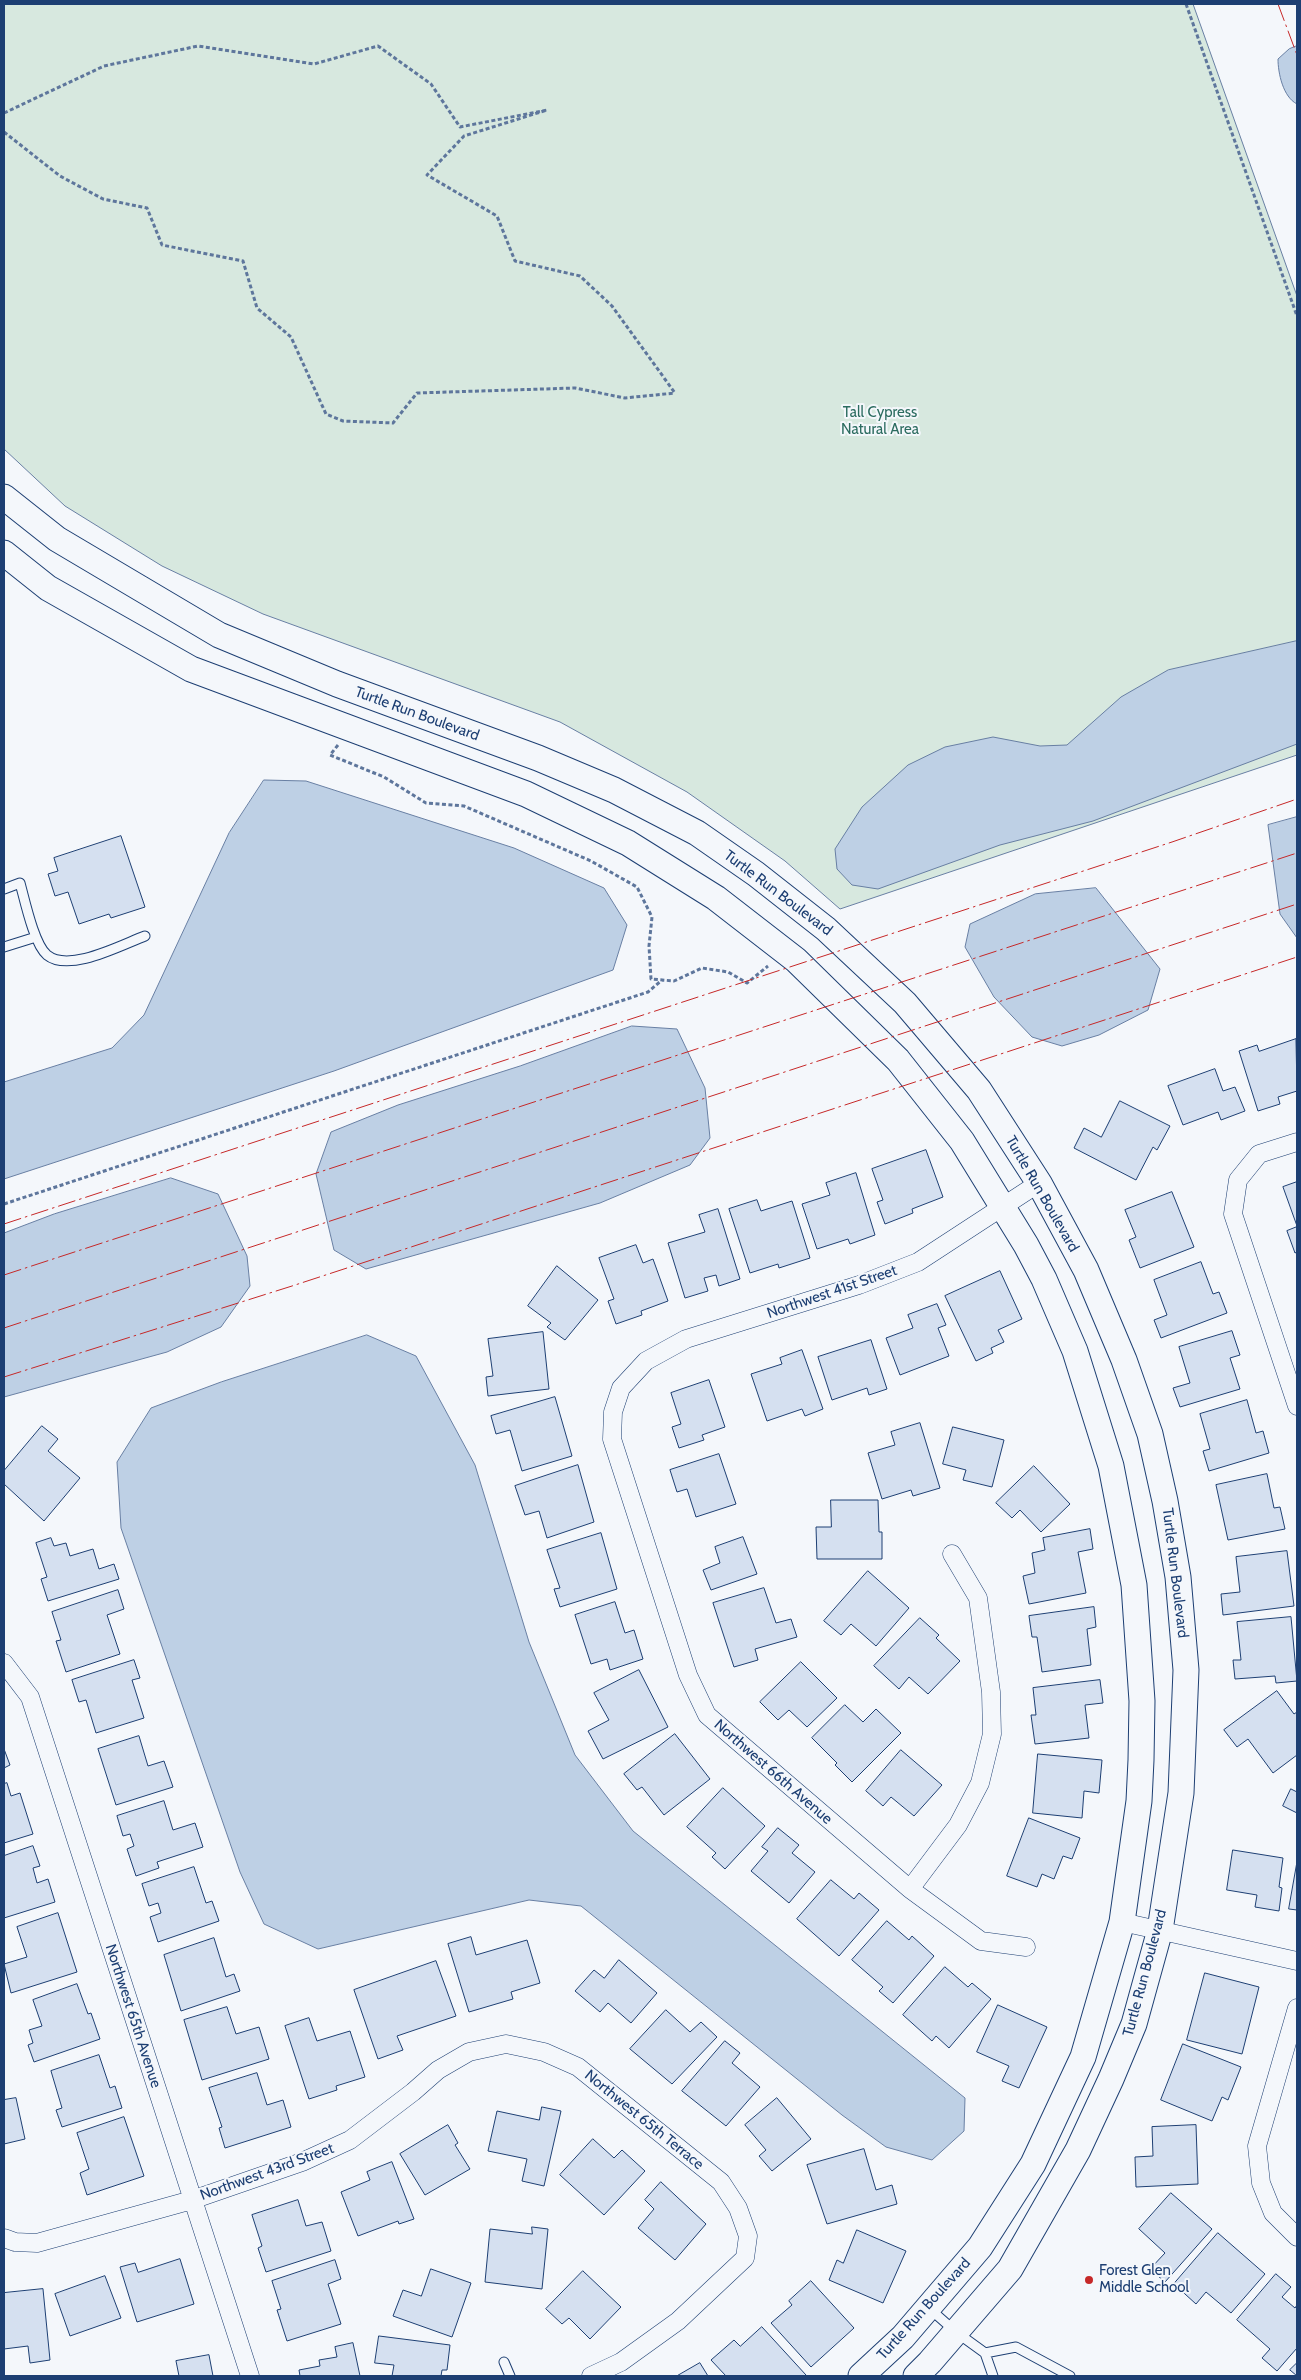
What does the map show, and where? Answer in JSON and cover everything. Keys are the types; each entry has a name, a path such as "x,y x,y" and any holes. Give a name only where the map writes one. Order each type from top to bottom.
{"street":[{"name":"Turtle Run Boulevard","path":"4,497 57,539 218,635 337,684 546,762 614,790 697,833 756,874 826,929 905,1003 979,1090 1039,1184 1086,1270 1124,1360 1150,1434 1165,1500 1178,1577 1186,1670 1181,1793 1160,1930 1134,2024 1112,2079 1078,2150 1010,2268 916,2376"},
{"name":"Turtle Run Boulevard","path":"4,553 48,588 190,669 526,794 628,844 716,898 796,960 898,1060 962,1141 1044,1278 1075,1351 1112,1466 1134,1585 1142,1702 1141,1760 1139,1800 1122,1922 1083,2057 1037,2156 980,2247 903,2337 861,2376"},
{"path":"1297,1142 1259,1154 1238,1180 1234,1214 1297,1406"},
{"name":"Northwest 41st Street","path":"621,1388 646,1360 686,1339 859,1285 918,1262 1003,1209 1039,1184"},
{"name":"Northwest 66th Avenue","path":"621,1388 613,1412 612,1439 688,1675 707,1715 910,1889 982,1941 1026,1947"},
{"path":"910,1889 958,1825 980,1783 992,1734 991,1692 978,1598 952,1554"},
{"name":"Northwest 65th Avenue","path":"4,1663 30,1697 250,2376"},
{"path":"1122,1922 1297,1961"},
{"path":"1297,2008 1257,2146 1261,2183 1273,2213 1297,2237"},
{"name":"Northwest 43rd Street","path":"4,2238 15,2242 37,2242 192,2200 302,2162 350,2140 413,2092 438,2070 469,2052 506,2044"},
{"name":"Northwest 65th Terrace","path":"506,2044 544,2052 578,2067 721,2182 738,2208 748,2236 745,2258 678,2321 621,2362 591,2376"}],"lane":[{"path":"4,888 20,883 36,937 46,955 60,962 75,962 145,936"},
{"path":"4,947 36,937"},
{"path":"927,2307 956,2332 985,2353 993,2376"},
{"path":"985,2353 1016,2347 1070,2376"},
{"path":"504,2362 510,2376"}],"path":[{"path":"1186,4 1297,316"},
{"path":"4,113 104,66 198,46 314,64 378,46 432,84 460,127 547,110 464,136 428,175 497,216 515,261 580,276 612,306 675,393 624,398 575,388 417,393 393,423 343,421 326,414 291,337 256,308 243,261 162,245 147,208 103,199 60,176 4,132"},
{"path":"338,744 330,755 384,777 426,803 464,806 591,861 637,887 652,917 650,946 651,979 674,981 702,968 728,972 747,983 772,962"},
{"path":"4,1204 648,992 662,980"}],"green space":[{"name":"Tall Cypress Natural Area","path":"4,4 1193,4 1297,296 1297,755 840,909 785,861 687,792 560,722 263,614 162,566 65,506 4,449"}],"water":[{"path":"1297,46 1297,104 1292,101 1285,90 1280,78 1278,59 1289,49"},
{"path":"1297,641 1297,744 1093,821 1000,845 878,889 852,885 837,869 835,849 862,807 908,765 945,747 993,737 1040,746 1067,745 1121,697 1168,670"},
{"path":"264,780 306,781 514,848 604,888 627,925 613,970 334,1071 4,1179 4,1082 112,1048 144,1015 229,833"},
{"path":"1297,817 1297,938 1280,914 1268,825"},
{"path":"1096,888 1160,969 1148,1010 1099,1035 1062,1046 1032,1037 994,997 965,947 970,924 1035,894"},
{"path":"632,1026 677,1029 705,1088 710,1138 690,1165 600,1203 366,1269 334,1250 316,1174 331,1132 398,1105 520,1066"},
{"path":"171,1178 218,1194 247,1256 250,1286 221,1327 167,1352 4,1397 4,1233 54,1214"},
{"path":"367,1335 416,1356 475,1465 529,1642 575,1755 633,1831 965,2098 964,2131 932,2160 886,2147 842,2115 581,1906 529,1900 318,1949 264,1924 240,1872 121,1528 117,1462 151,1408 221,1382"}],"building":[{"path":"121,836 145,907 111,918 109,914 79,924 68,892 55,896 48,874 58,871 54,858"},
{"path":"1296,1039 1297,1091 1278,1097 1280,1104 1258,1111 1239,1051 1257,1045 1259,1051"},
{"path":"1215,1069 1223,1091 1235,1087 1245,1111 1221,1120 1218,1112 1183,1125 1168,1086"},
{"path":"1120,1101 1170,1126 1157,1150 1153,1147 1136,1180 1074,1148 1084,1128 1101,1137"},
{"path":"926,1150 943,1197 912,1209 913,1213 885,1224 877,1202 883,1200 872,1169"},
{"path":"856,1173 875,1235 850,1244 848,1239 817,1249 802,1204 830,1195 826,1183"},
{"path":"1297,1182 1297,1226 1283,1187"},
{"path":"1172,1192 1194,1247 1140,1268 1129,1240 1136,1237 1125,1210"},
{"path":"757,1200 761,1211 792,1201 810,1258 779,1268 778,1264 750,1273 729,1209"},
{"path":"718,1209 740,1279 719,1286 716,1275 704,1278 708,1291 685,1298 668,1243 705,1232 699,1215"},
{"path":"1297,1227 1297,1252 1295,1253 1287,1231"},
{"path":"636,1245 643,1263 653,1259 668,1301 641,1311 642,1315 616,1324 608,1301 614,1299 599,1258"},
{"path":"1201,1262 1213,1294 1219,1292 1227,1313 1161,1338 1154,1320 1167,1315 1154,1280"},
{"path":"557,1266 598,1300 565,1340 547,1327 551,1323 528,1306"},
{"path":"1000,1271 1022,1319 998,1330 1004,1342 991,1348 993,1353 976,1361 945,1296"},
{"path":"937,1304 946,1325 938,1328 949,1356 900,1375 886,1338 913,1328 908,1315"},
{"path":"1232,1331 1240,1355 1230,1358 1240,1389 1180,1407 1173,1388 1190,1383 1179,1347"},
{"path":"543,1332 549,1389 488,1396 486,1377 493,1376 488,1339"},
{"path":"871,1340 887,1389 869,1395 867,1388 832,1400 818,1357"},
{"path":"802,1350 823,1409 805,1416 802,1409 767,1421 751,1374 782,1364 780,1358"},
{"path":"709,1380 725,1427 702,1435 704,1440 679,1448 672,1427 681,1424 671,1393"},
{"path":"555,1397 572,1456 522,1471 510,1430 496,1434 491,1416"},
{"path":"1247,1400 1256,1433 1263,1431 1269,1453 1209,1471 1203,1451 1210,1449 1200,1414"},
{"path":"920,1423 940,1488 913,1496 911,1490 882,1499 868,1453 895,1445 891,1432"},
{"path":"42,1426 58,1439 48,1451 80,1478 44,1521 4,1484 4,1471"},
{"path":"953,1427 1004,1440 992,1487 963,1480 966,1470 943,1464"},
{"path":"719,1454 736,1504 696,1517 687,1489 677,1492 670,1470"},
{"path":"578,1465 594,1522 547,1538 539,1511 525,1515 515,1486"},
{"path":"1034,1466 1070,1504 1041,1532 1020,1510 1012,1518 996,1503"},
{"path":"1267,1474 1274,1508 1280,1507 1285,1529 1228,1540 1216,1485"},
{"path":"831,1500 878,1500 879,1532 882,1532 882,1559 817,1559 816,1527 831,1527"},
{"path":"1090,1529 1093,1549 1078,1552 1086,1593 1029,1604 1023,1576 1035,1573 1032,1553 1045,1550 1043,1538"},
{"path":"601,1533 617,1589 560,1607 554,1589 560,1588 547,1550"},
{"path":"743,1537 757,1574 711,1590 703,1570 720,1563 715,1547"},
{"path":"51,1538 54,1546 66,1543 70,1556 93,1549 99,1569 114,1564 119,1579 48,1601 41,1579 47,1577 36,1543"},
{"path":"1287,1551 1294,1606 1223,1615 1221,1594 1240,1592 1236,1557"},
{"path":"868,1571 909,1608 876,1646 851,1624 841,1635 824,1621"},
{"path":"764,1588 776,1623 791,1619 797,1637 755,1649 758,1660 734,1667 713,1603"},
{"path":"118,1590 124,1609 107,1615 120,1654 66,1672 56,1641 61,1640 52,1612"},
{"path":"615,1602 625,1633 634,1630 643,1659 610,1670 607,1659 591,1664 575,1615"},
{"path":"1094,1607 1096,1627 1087,1629 1091,1665 1042,1672 1037,1637 1032,1637 1029,1616"},
{"path":"1291,1617 1297,1681 1276,1683 1275,1676 1235,1679 1233,1660 1241,1660 1237,1622"},
{"path":"920,1618 939,1635 936,1638 960,1661 928,1694 909,1677 899,1689 874,1666"},
{"path":"134,1660 140,1678 132,1680 144,1718 96,1733 86,1700 79,1702 72,1680"},
{"path":"801,1662 837,1698 807,1727 789,1710 778,1720 760,1702"},
{"path":"639,1670 668,1727 603,1759 588,1731 609,1720 594,1693"},
{"path":"1100,1680 1103,1703 1085,1705 1089,1738 1035,1744 1031,1715 1036,1715 1033,1688"},
{"path":"1277,1691 1294,1714 1297,1712 1297,1755 1273,1773 1248,1739 1237,1747 1224,1730"},
{"path":"845,1705 863,1722 876,1709 901,1733 852,1782 835,1765 837,1763 812,1738"},
{"path":"675,1734 710,1779 664,1815 642,1787 637,1790 624,1774"},
{"path":"139,1736 148,1766 164,1761 173,1787 116,1805 98,1749"},
{"path":"4,1749 10,1765 4,1768"},
{"path":"901,1750 942,1785 914,1816 891,1797 883,1806 866,1791"},
{"path":"1038,1754 1102,1760 1099,1793 1084,1791 1082,1818 1033,1813"},
{"path":"7,1783 11,1796 20,1793 33,1834 4,1843 4,1784"},
{"path":"723,1788 765,1826 725,1869 712,1857 716,1853 687,1827"},
{"path":"1291,1789 1297,1792 1297,1813 1283,1806"},
{"path":"164,1801 173,1830 195,1823 203,1847 157,1862 159,1868 136,1876 127,1849 134,1846 130,1834 123,1836 117,1816"},
{"path":"1029,1818 1080,1838 1072,1859 1063,1856 1054,1879 1042,1874 1037,1887 1007,1876"},
{"path":"778,1828 799,1845 792,1853 815,1872 789,1903 751,1871 768,1851 762,1847"},
{"path":"33,1846 40,1866 33,1868 37,1883 48,1879 55,1902 4,1918 4,1856"},
{"path":"1233,1850 1283,1858 1279,1887 1282,1888 1279,1911 1255,1907 1257,1895 1227,1890"},
{"path":"1297,1862 1297,1910 1289,1909"},
{"path":"194,1867 206,1903 212,1901 219,1921 158,1942 150,1917 161,1913 158,1903 149,1906 142,1884"},
{"path":"831,1880 854,1899 859,1893 879,1910 839,1956 797,1919"},
{"path":"58,1913 77,1972 11,1993 4,1964 27,1957 17,1927"},
{"path":"887,1921 909,1940 912,1936 934,1956 893,2003 879,1991 883,1987 852,1960"},
{"path":"471,1937 476,1955 527,1940 540,1983 511,1992 513,1999 469,2012 448,1944"},
{"path":"214,1938 226,1977 234,1974 240,1991 181,2011 164,1955"},
{"path":"619,1960 657,1993 631,2023 608,2003 600,2012 575,1991 594,1970 604,1978"},
{"path":"436,1961 456,2016 397,2036 403,2050 378,2059 354,1990"},
{"path":"945,1967 968,1987 972,1983 991,1999 949,2048 936,2036 932,2041 903,2015"},
{"path":"1205,1973 1259,1987 1242,2054 1187,2040"},
{"path":"77,1984 88,2014 91,2013 100,2039 34,2062 28,2045 33,2043 29,2030 42,2026 33,2000"},
{"path":"998,2005 1047,2027 1019,2088 1002,2081 1009,2066 977,2052"},
{"path":"227,2007 236,2034 259,2027 269,2059 202,2080 184,2020"},
{"path":"666,2010 690,2032 701,2022 717,2037 672,2084 630,2049"},
{"path":"309,2018 317,2041 350,2031 365,2077 336,2086 337,2090 309,2099 285,2026"},
{"path":"725,2041 740,2053 732,2063 760,2087 726,2126 682,2091"},
{"path":"1183,2044 1241,2067 1228,2100 1222,2097 1212,2121 1161,2100"},
{"path":"99,2055 110,2088 115,2086 122,2108 62,2127 56,2110 62,2108 51,2071"},
{"path":"257,2073 267,2105 283,2100 291,2127 225,2148 219,2128 222,2127 209,2088"},
{"path":"16,2098 25,2139 4,2144 4,2100"},
{"path":"777,2098 811,2139 772,2171 759,2156 766,2150 745,2125"},
{"path":"542,2107 561,2111 544,2186 522,2181 527,2159 488,2151 497,2111 539,2120"},
{"path":"124,2117 144,2176 87,2195 80,2173 89,2169 77,2133"},
{"path":"448,2125 458,2143 455,2145 470,2169 425,2195 400,2154"},
{"path":"1196,2125 1198,2184 1136,2187 1135,2157 1153,2156 1152,2127"},
{"path":"593,2139 614,2158 622,2150 645,2171 604,2215 560,2175"},
{"path":"864,2149 876,2190 892,2185 897,2204 827,2224 807,2165"},
{"path":"392,2162 414,2219 399,2224 398,2221 358,2236 341,2192 370,2180 367,2172"},
{"path":"661,2182 706,2224 675,2260 638,2228 654,2209 645,2200"},
{"path":"1171,2193 1212,2229 1165,2282 1150,2269 1165,2253 1139,2229"},
{"path":"298,2200 306,2226 322,2222 331,2251 266,2272 258,2248 262,2246 252,2215"},
{"path":"532,2227 548,2229 542,2289 485,2282 490,2229 532,2234"},
{"path":"857,2230 906,2251 883,2303 829,2280 837,2260 843,2263"},
{"path":"1218,2233 1265,2274 1231,2313 1206,2292 1196,2304 1174,2284"},
{"path":"180,2259 194,2304 137,2322 120,2267 135,2263 138,2272"},
{"path":"335,2260 341,2279 328,2284 341,2324 287,2341 277,2310 281,2309 272,2281"},
{"path":"431,2269 471,2283 452,2337 393,2316 403,2290 421,2296"},
{"path":"583,2271 621,2307 590,2339 569,2318 562,2324 546,2309"},
{"path":"1276,2274 1291,2287 1282,2297 1295,2308 1297,2305 1297,2348 1277,2371 1262,2358 1270,2349 1237,2320"},
{"path":"105,2276 121,2318 70,2336 55,2294"},
{"path":"811,2281 854,2328 811,2367 771,2323 792,2305 789,2301"},
{"path":"43,2289 50,2360 30,2363 28,2346 4,2349 4,2293"},
{"path":"762,2327 805,2376 726,2376 711,2360 734,2340 740,2346"},
{"path":"379,2336 450,2345 447,2370 442,2370 441,2376 392,2376 394,2365 375,2363"},
{"path":"353,2343 360,2376 300,2376 299,2370 320,2366 319,2360 337,2357 335,2347"},
{"path":"209,2355 213,2376 179,2376 176,2361"},
{"path":"700,2363 708,2376 677,2376"},
{"path":"1297,2363 1297,2376 1290,2370"}],"power":[{"path":"1278,4 1297,55"},
{"path":"4,1224 1172,842 1297,799"},
{"path":"4,1275 1297,853"},
{"path":"4,1328 1297,904"},
{"path":"4,1377 292,1286 1297,957"}],"place":[{"name":"Forest Glen Middle School","path":"1089,2280"}]}
